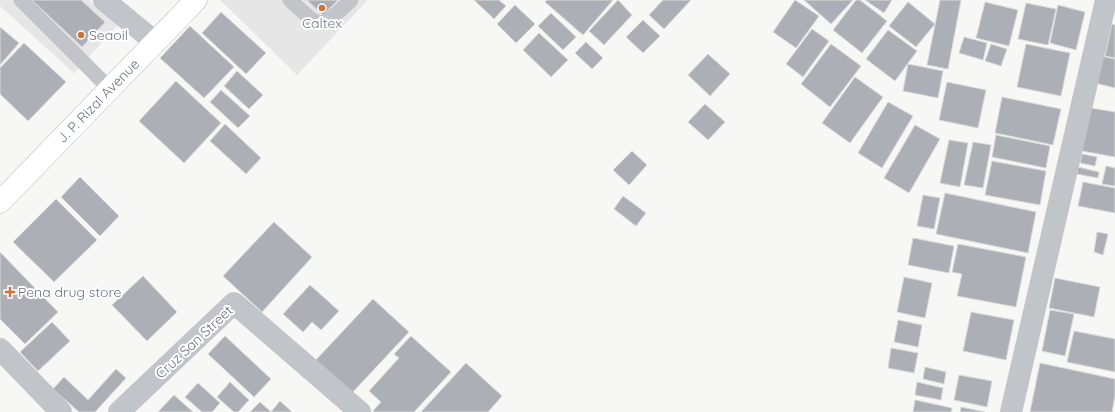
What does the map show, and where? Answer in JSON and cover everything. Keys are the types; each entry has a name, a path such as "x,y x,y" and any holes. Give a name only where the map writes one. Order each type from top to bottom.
{"main road":[{"name":"J. P. Rizal Avenue","path":"0,202 196,0"}],"street":[{"path":"104,0 155,42"},
{"path":"1011,412 1106,0"},
{"name":"Cruz San Street","path":"119,412 234,302 360,412"},
{"path":"0,349 61,412"}],"lane":[{"path":"21,0 110,89"},
{"path":"290,0 313,22 322,24 334,17 351,0"}],"shaded area":[{"path":"0,0 89,0 118,25 74,73 0,6"},
{"path":"220,0 368,0 297,75"}],"building":[{"name":"Seaoil","path":"32,0 81,0 105,22 82,47"},
{"name":"Caltex","path":"307,0 338,0 323,15"},
{"path":"474,0 499,0 506,6 494,19"},
{"path":"547,0 613,0 583,35 545,2"},
{"path":"618,0 632,15 604,45 589,31"},
{"path":"663,0 691,0 664,29 649,15"},
{"path":"795,0 819,16 796,48 773,32"},
{"path":"804,0 853,0 831,24"},
{"path":"856,0 860,0 887,21 862,53 833,30"},
{"path":"865,0 892,0 884,13"},
{"path":"940,0 961,0 948,69 927,65"},
{"path":"908,2 935,24 916,47 889,26"},
{"path":"985,2 1018,10 1009,46 976,38"},
{"path":"1026,3 1056,9 1048,45 1018,39"},
{"path":"515,5 535,24 516,43 497,24"},
{"path":"1058,5 1085,12 1076,50 1050,43"},
{"path":"221,12 266,53 246,74 202,33"},
{"path":"551,13 576,37 563,50 538,26"},
{"path":"643,20 660,36 643,53 626,37"},
{"path":"1112,24 1115,25 1115,58 1105,56"},
{"path":"190,26 234,67 204,98 160,58"},
{"path":"0,27 19,43 0,65"},
{"path":"812,29 829,41 803,77 786,64"},
{"path":"888,30 917,51 895,81 866,59"},
{"path":"539,33 568,60 551,77 523,50"},
{"path":"964,37 987,43 983,60 959,53"},
{"path":"586,42 603,58 592,69 575,53"},
{"path":"24,43 66,82 28,121 0,94 0,68"},
{"path":"831,44 861,66 830,107 801,84"},
{"path":"991,44 1007,49 1001,66 985,61"},
{"path":"1026,44 1070,53 1061,96 1017,87"},
{"path":"708,54 730,74 710,96 688,75"},
{"path":"1101,56 1115,59 1115,88 1095,83"},
{"path":"908,64 943,71 938,98 903,91"},
{"path":"237,71 263,95 249,109 224,86"},
{"path":"855,77 883,97 850,143 822,123"},
{"path":"176,81 221,123 184,163 139,121"},
{"path":"947,82 986,90 978,128 939,120"},
{"path":"221,90 250,116 238,128 210,102"},
{"path":"1002,97 1061,109 1053,145 995,133"},
{"path":"888,102 913,116 882,168 858,153"},
{"path":"705,104 725,122 708,140 688,122"},
{"path":"1091,108 1115,112 1115,157 1082,151"},
{"path":"225,124 261,158 246,174 210,141"},
{"path":"915,125 940,139 909,193 884,178"},
{"path":"996,135 1050,146 1046,168 992,157"},
{"path":"949,140 968,143 960,187 940,183"},
{"path":"973,142 991,145 983,188 964,185"},
{"path":"632,151 647,165 629,185 613,170"},
{"path":"1082,154 1097,157 1095,166 1080,163"},
{"path":"992,161 1046,171 1040,205 985,195"},
{"path":"1106,166 1115,168 1115,186 1102,184"},
{"path":"1078,167 1099,172 1098,178 1077,174"},
{"path":"80,177 119,216 100,236 61,197"},
{"path":"1083,182 1115,188 1115,213 1078,206"},
{"path":"945,193 1036,212 1028,253 936,234"},
{"path":"923,195 940,198 934,229 917,226"},
{"path":"623,196 646,213 636,226 614,209"},
{"path":"56,199 97,240 54,282 13,242"},
{"path":"274,222 312,257 262,312 223,276"},
{"path":"1097,232 1108,234 1103,255 1094,252"},
{"path":"913,238 954,246 949,273 908,265"},
{"path":"958,244 1026,257 1016,307 957,296 962,274 952,272"},
{"path":"0,252 58,312 25,344 0,319"},
{"path":"143,276 177,312 147,341 112,305"},
{"path":"904,277 932,283 925,318 897,312"},
{"path":"1055,278 1100,287 1094,317 1049,308"},
{"path":"310,285 339,311 321,330 312,322 303,332 283,314"},
{"path":"373,299 409,332 351,394 315,361"},
{"path":"1050,310 1074,314 1065,356 1042,351"},
{"path":"971,312 1014,320 1006,360 963,351"},
{"path":"898,320 922,325 918,347 894,342"},
{"path":"52,322 70,341 38,371 20,352"},
{"path":"1074,331 1115,339 1115,372 1067,362"},
{"path":"225,336 271,379 254,397 208,354"},
{"path":"411,336 451,372 414,412 375,412 373,411 381,402 369,391 399,358 394,354"},
{"path":"891,348 918,353 914,373 888,368"},
{"path":"466,363 502,396 488,412 421,412"},
{"path":"1040,363 1115,379 1115,396 1112,412 1030,412"},
{"path":"925,367 946,372 944,384 923,379"},
{"path":"116,369 126,378 95,412 79,412 53,389 64,377 88,400"},
{"path":"959,375 992,381 987,407 954,400"},
{"path":"230,382 249,400 238,412 234,412 217,397"},
{"path":"917,382 943,388 941,400 915,395"},
{"path":"198,383 220,403 212,412 202,412 185,397"},
{"path":"174,395 193,412 158,412"},
{"path":"915,400 952,408 951,412 913,412"},
{"path":"280,401 292,412 271,412"},
{"path":"260,402 271,412 250,412"},
{"path":"961,407 985,412 960,412"}],"place":[{"name":"Caltex","path":"322,8"},
{"name":"Seaoil","path":"81,35"},
{"name":"Pena drug store","path":"10,292"}]}
